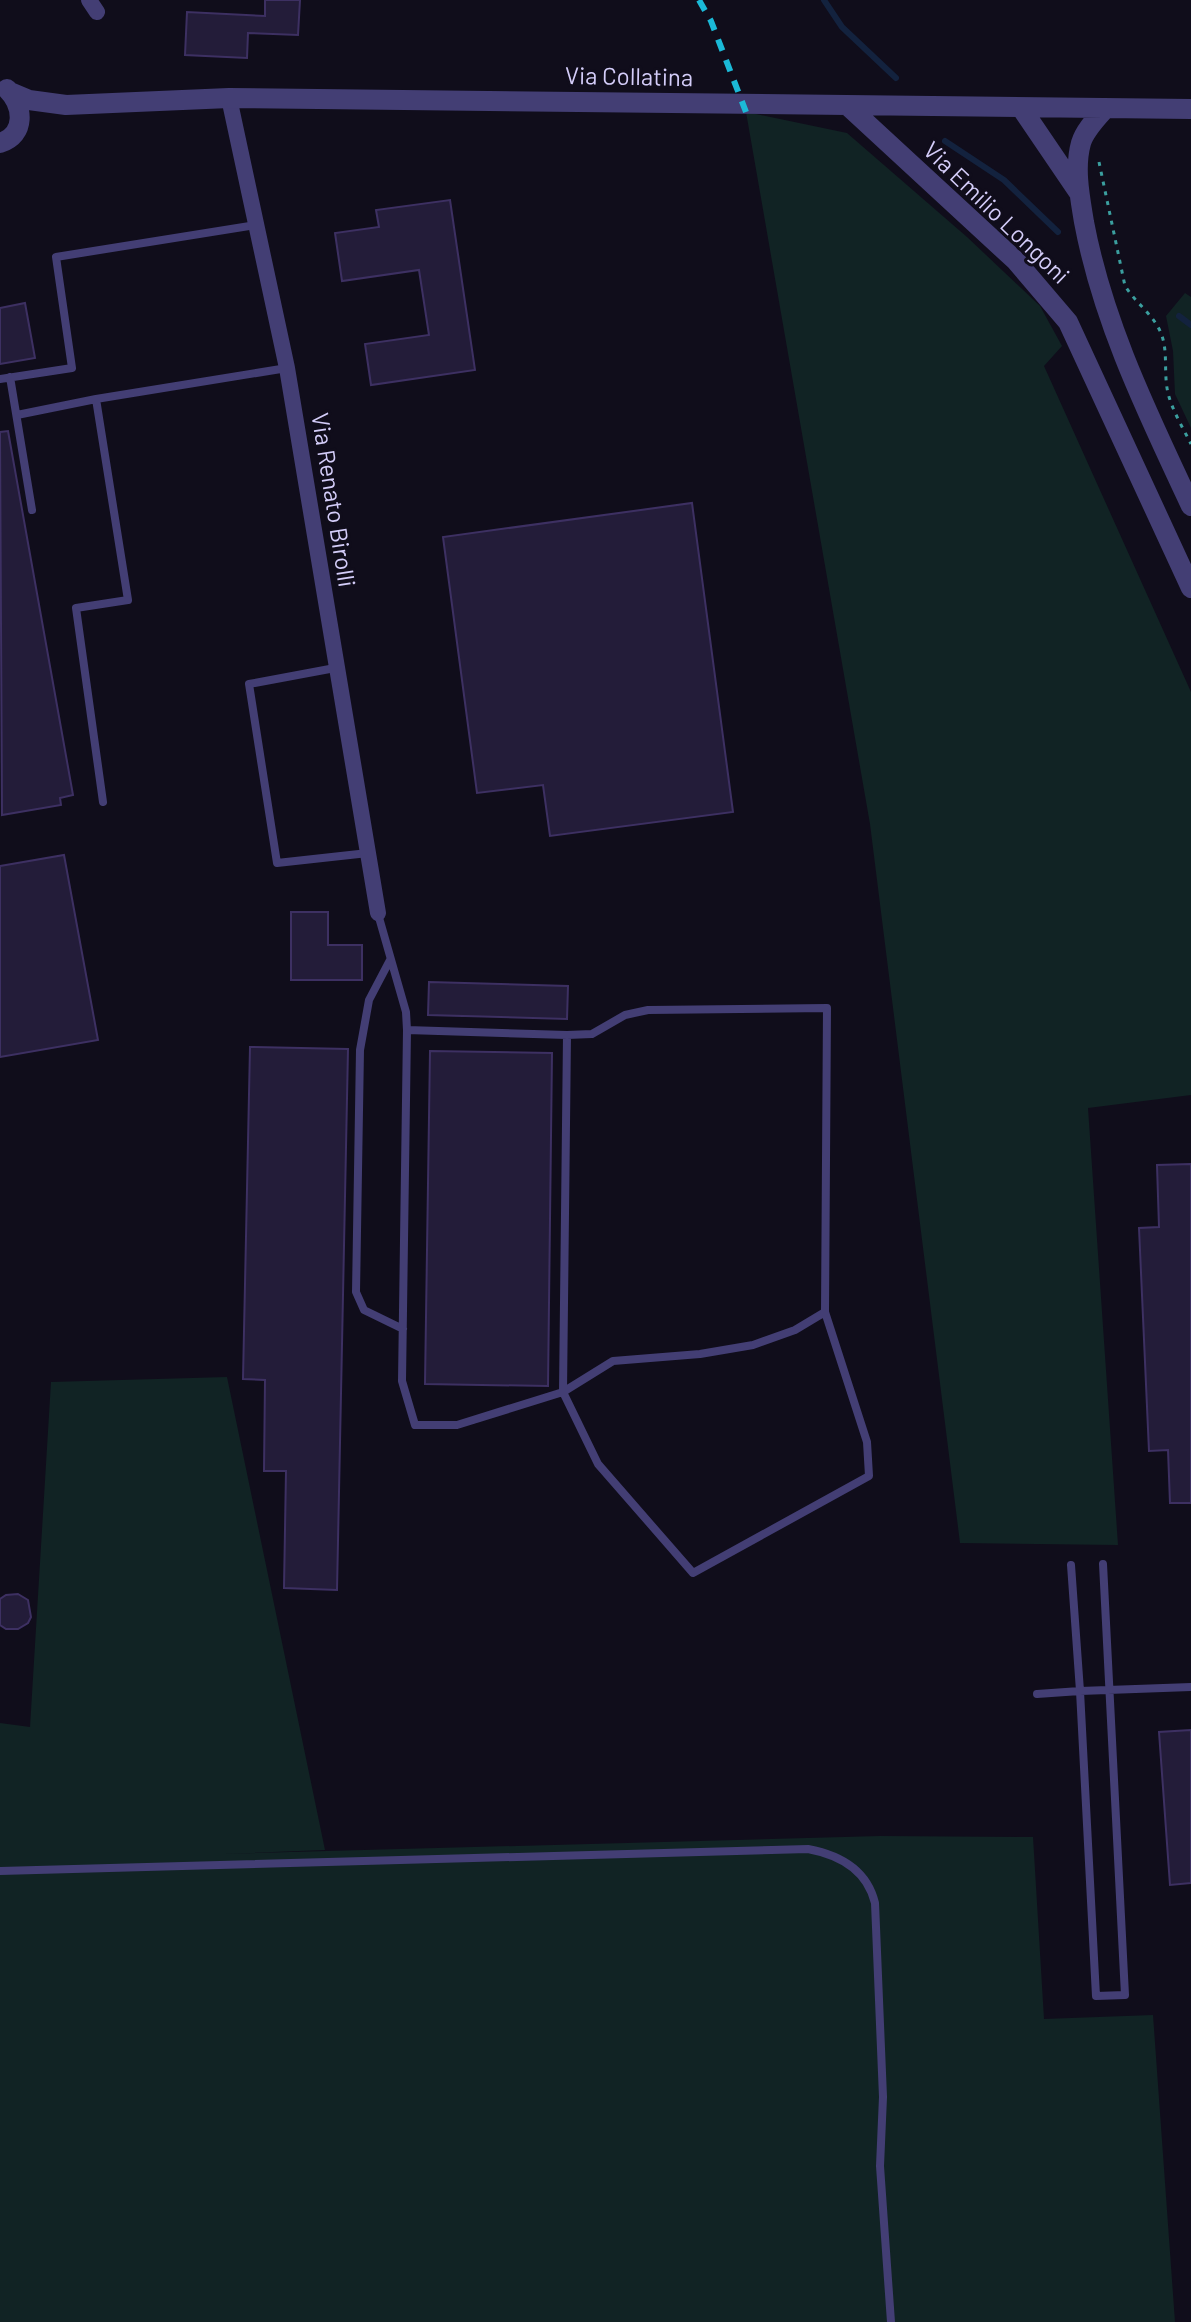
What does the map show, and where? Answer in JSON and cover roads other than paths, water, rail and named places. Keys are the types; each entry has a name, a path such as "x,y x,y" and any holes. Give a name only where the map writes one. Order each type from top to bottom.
{"street":[{"name":"Via Collatina","path":"5,89 29,100 66,105 229,98 1191,109"},
{"path":"0,143 13,135 20,123 21,112 5,89"},
{"name":"Via Renato Birolli","path":"229,98 287,368 378,913"},
{"name":"Via Collatina","path":"20,123 66,105"},
{"name":"Via Emilio Longoni","path":"848,106 1016,261 1068,322 1191,588"},
{"path":"1022,109 1079,193"},
{"name":"Via Emilio Longoni","path":"1105,109 1082,139 1079,158 1079,193 1089,249 1134,383 1191,506"}],"lane":[{"path":"0,379 72,368 56,257 257,225"},
{"path":"17,415 287,368"},
{"path":"10,377 32,510"},
{"path":"96,399 128,600 76,608 103,802"},
{"path":"335,668 249,684 277,863 368,853"},
{"path":"378,913 406,1012 402,1381 415,1425 457,1425 563,1392 613,1361 700,1354 753,1345 795,1330 825,1312"},
{"path":"390,960 369,1000 360,1050 356,1292 364,1310 403,1329"},
{"path":"407,1030 592,1034 625,1015 648,1010 827,1008 825,1312 867,1442 869,1476 693,1573 598,1464 563,1392 567,1035"},
{"path":"1071,1565 1096,1996 1125,1995 1103,1564"},
{"path":"1037,1694 1191,1687"},
{"path":"0,1871 808,1849 834,1856 862,1875 870,1886 875,1903 883,2097 880,2166 891,2322"}],"waterway":[{"path":"824,0 842,27 896,78"},
{"path":"945,141 1004,180 1058,232"},
{"path":"1179,316 1191,325"}],"railway":[{"path":"699,0 711,21 746,112"}]}
